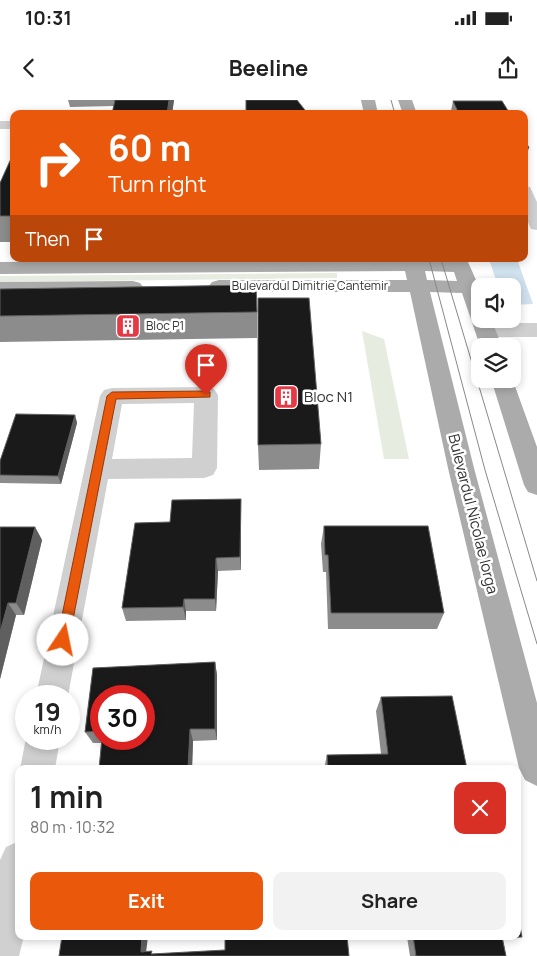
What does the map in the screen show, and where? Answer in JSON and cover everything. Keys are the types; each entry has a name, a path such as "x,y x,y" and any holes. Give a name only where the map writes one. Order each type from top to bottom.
{"main road":[{"name":"Bulevardul Dimitrie Cantemir","path":"197,286 414,270 460,262"},
{"path":"460,262 471,292"},
{"name":"Bulevardul Dimitrie Cantemir","path":"0,268 414,270 469,287"},
{"name":"Bulevardul Nicolae Iorga","path":"414,270 537,768"},
{"path":"0,288 148,287"},
{"path":"505,388 537,485"}],"street":[{"path":"528,202 537,226"},
{"path":"484,328 537,330"},
{"path":"54,685 97,470 112,396 206,395 204,468 97,470"},
{"path":"38,765 41,750"},
{"path":"0,953 15,880"}],"shaded area":[{"path":"337,273 337,278 0,282 0,276"},
{"path":"362,331 384,339 409,459 384,459"}],"water":[{"path":"490,262 518,262 533,304 521,305 521,278 495,278"}],"building":[{"path":"115,100 169,100 168,110 113,110"},
{"path":"246,100 297,100 305,110 246,110"},
{"path":"453,101 502,101 508,110 457,110"},
{"path":"10,161 10,216 0,216 0,183"},
{"path":"256,285 257,312 0,316 0,289"},
{"name":"Bloc N1","path":"258,298 309,298 321,444 258,445"},
{"path":"16,414 75,415 58,476 0,475 0,461"},
{"path":"241,499 240,557 216,558 215,599 184,599 183,607 122,608 135,523 170,522 172,500"},
{"path":"324,526 428,526 444,613 331,613 328,555 325,555"},
{"path":"0,527 35,527 16,603 8,603 0,632"},
{"path":"215,662 215,729 190,729 188,765 99,765 101,750 155,750 155,685 91,685 93,668"},
{"path":"90,692 90,732 85,732"},
{"path":"452,696 466,765 328,765 327,755 388,754 381,697"},
{"path":"61,940 142,940 141,952 152,951 151,954 225,950 225,940 347,940 349,956 59,956"},
{"path":"414,940 503,940 506,956 416,956"}],"tram line":[{"path":"391,100 394,110"},
{"path":"430,262 485,470 537,644"},
{"path":"442,262 537,581"}],"place":[{"name":"Bloc P1","path":"128,326"},
{"name":"Bloc N1","path":"286,397"}],"route":[{"path":"63,640 112,396 206,395"}]}
